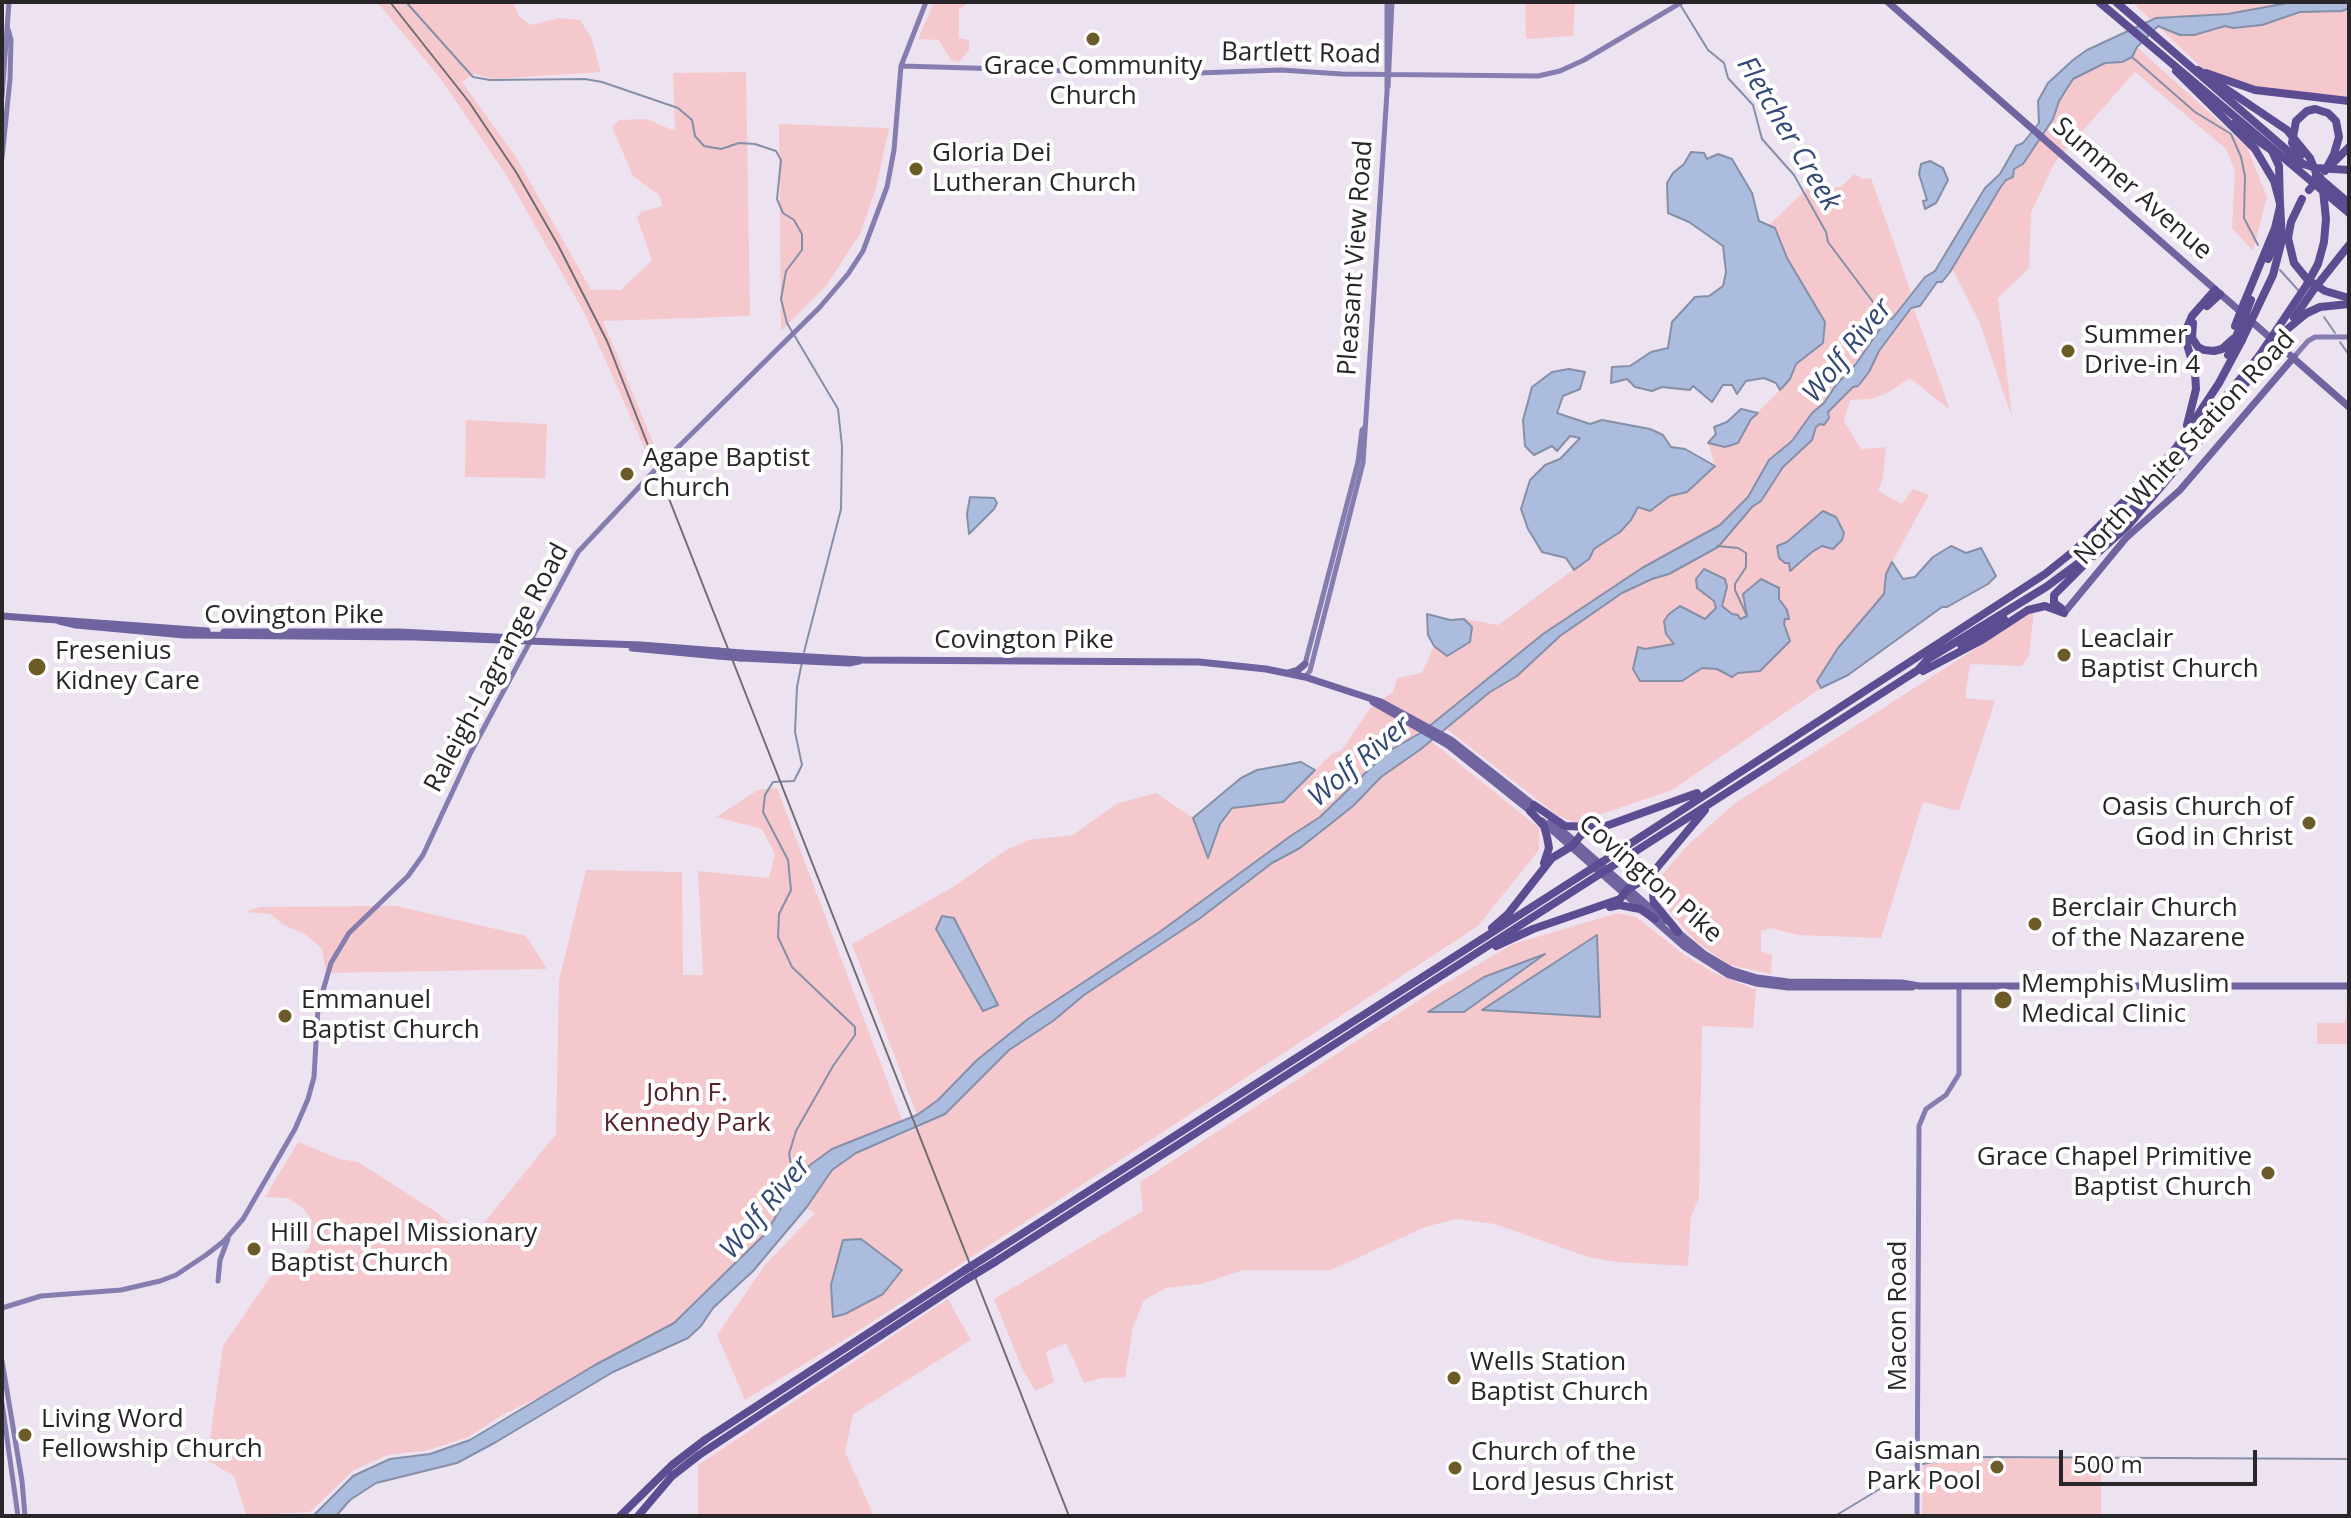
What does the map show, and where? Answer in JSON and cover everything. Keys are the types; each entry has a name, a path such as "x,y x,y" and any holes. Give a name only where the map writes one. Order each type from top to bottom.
{"highway":[{"path":"2099,2 2349,213"},
{"path":"2116,2 2320,172"},
{"path":"1923,667 1928,659 2046,587 2107,538 2259,356 2318,264 2326,219 2323,190 2310,158 2287,130 2180,58"},
{"path":"2169,61 2177,73 2255,149 2274,181 2282,215 2280,256 2257,312 2222,349 2201,349 2191,334 2196,318 2218,292"},
{"path":"2198,70 2255,90 2349,101"},
{"path":"2248,302 2276,241 2302,199 2309,190 2320,172 2338,145 2339,128 2334,117 2315,109 2301,115 2293,127 2295,150 2320,172 2349,203"},
{"path":"2227,119 2281,157 2316,168 2349,170"},
{"path":"2137,488 2176,448 2219,383 2239,331 2280,207 2279,166 2265,140"},
{"path":"2320,172 2349,147"},
{"path":"2302,199 2291,222 2288,238 2294,263 2307,279 2349,301"},
{"path":"993,1257 1445,973 1911,674 2018,610 2086,563 2109,544 2145,505 2218,419 2349,245"},
{"path":"2187,425 2196,389 2186,330 2190,319 2218,292"},
{"path":"2283,334 2307,313 2349,301"},
{"path":"638,1515 672,1476 699,1455 966,1275 2045,574 2097,531 2137,488 2187,425 2219,373 2239,331"},
{"path":"2065,612 2054,603 2054,595 2086,563"},
{"path":"1911,674 1968,647 2038,606 2065,612"},
{"path":"1541,869 1588,830 1688,798 1744,769"},
{"path":"1445,973 1519,935 1620,899 1655,870 1701,814 1737,785"},
{"path":"1532,808 1565,826 1583,828 1604,825"},
{"path":"1468,948 1508,914 1547,858 1544,826 1532,808"},
{"path":"1655,870 1652,884 1654,903 1678,932"},
{"path":"1597,909 1630,906 1655,919"},
{"path":"620,1516 656,1480 706,1439 966,1275"},
{"path":"626,1516 656,1480"}],"main road":[{"path":"2,97 9,2"},
{"name":"Raleigh-Lagrange Road","path":"4,1306 41,1296 138,1287 176,1275 206,1255 232,1232 252,1204 295,1129 308,1099 314,1077 318,1008 331,963 349,933 408,876 423,855 471,752 578,552 649,476 801,325 848,274 863,251 887,187 894,150 901,66 926,2"},
{"name":"Pleasant View Road","path":"1305,677 1310,671 1342,535 1363,463 1390,2"},
{"name":"Bartlett Road","path":"901,66 1194,73 1281,70 1388,75 1538,76 1560,71 1682,2"},
{"name":"Summer Avenue","path":"1888,2 2349,407"},
{"path":"2,158 11,40 8,29"},
{"name":"North White Station Road","path":"2065,612 2126,538 2182,487 2308,341 2315,337 2349,337"},
{"name":"Covington Pike","path":"2,616 184,635 415,637 819,659 1201,662 1228,663 1286,673 1377,703 1482,767 1627,891 1717,962 1757,978 1788,982 1902,983 1919,986"},
{"name":"Pleasant View Road","path":"1305,677 1305,664 1315,642"},
{"path":"1286,673 1298,670 1305,664"},
{"name":"Covington Pike","path":"1627,891 1685,947 1714,967 1756,983 1788,987 1919,986"},
{"path":"1919,986 2349,986"},
{"name":"Macon Road","path":"1917,1516 1921,1117 1931,1104 1946,1095 1959,1074 1959,986"},
{"path":"218,1281 220,1260 232,1232"},
{"path":"2,1361 25,1516"},
{"path":"2,1403 18,1516"}],"green space":[{"path":"377,2 513,2 519,16 530,25 560,18 580,20 591,37 601,72 493,79 474,74 462,82 516,157 591,290 621,290 652,260 637,218 641,212 663,206 659,195 633,176 612,127 619,120 646,119 675,131 673,73 746,72 750,316 603,321 660,459 652,465 585,314 505,173 440,78"},
{"path":"934,2 969,2 959,10 959,38 969,40 969,50 959,62 951,60 939,40 918,39"},
{"path":"1525,2 1575,2 1573,36 1526,39"},
{"path":"2132,2 2349,2 2349,97 2244,89 2198,70 2201,67"},
{"path":"2137,47 2247,147 2267,197 2253,251 2232,228 2235,171 2226,149 2135,72 2055,162 2031,212 2029,268 1998,298 2012,418 1980,323 1951,266 2000,188 2012,177 2014,169 2053,119 2059,101 2073,79 2105,63 2122,62"},
{"path":"779,124 889,128 876,188 860,234 826,286 781,331"},
{"path":"1854,174 1863,179 1871,178 1911,292 1892,319 1883,323 1869,347 1824,403 1812,413 1792,441 1776,453 1748,497 1720,525 1642,568 1543,634 1422,732 1387,752 1320,817 1161,931 1028,1019 917,1115 852,944 953,887 1006,850 1028,840 1073,835 1116,804 1156,793 1193,818 1207,856 1220,824 1232,808 1283,802 1333,753 1342,750 1370,708 1393,692 1397,678 1422,673 1434,646 1447,656 1472,627 1464,619 1498,625 1588,559 1594,549 1620,532 1638,507 1650,510 1670,496 1687,492 1715,466 1708,443 1725,447 1738,443 1751,419 1790,379 1796,364 1805,356 1810,296 1787,258 1775,228 1769,225 1815,181 1825,188 1841,187"},
{"path":"1911,308 1914,309 1950,410 1910,378 1871,399 1850,400 1844,421 1861,449 1886,447 1883,478 1878,491 1902,504 1913,489 1929,495 1886,573 1884,594 1838,648 1817,680 1821,688 1672,790 1575,823 1557,815 1447,729 1490,692 1517,676 1560,636 1622,593 1669,574 1718,547 1752,507 1761,501 1783,467 1809,442 1828,412 1853,387 1858,386"},
{"path":"466,420 547,424 545,478 465,477"},
{"path":"2034,611 2029,656 2022,666 1970,664 1965,698 1995,701 1959,811 1923,802 1881,938 1798,935 1771,928 1761,931 1761,951 1772,955 1771,974 1729,965 1695,941 1658,897 1660,877 1689,844 1734,804"},
{"path":"1431,741 1539,828 1539,850 1478,926 852,1335 745,1400 717,1335 765,1265 815,1213 806,1208 831,1170 856,1153 945,1114 1009,1050 1084,995 1199,919 1272,863 1300,848 1353,806 1381,777"},
{"name":"John F. Kennedy Park","path":"777,788 902,1120 833,1149 810,1165 766,1233 674,1323 555,1390 504,1414 468,1437 429,1450 388,1455 354,1470 310,1512 246,1515 234,1476 207,1460 223,1346 270,1277 309,1248 312,1221 303,1208 288,1198 265,1197 298,1142 340,1159 358,1162 436,1212 470,1240 556,1134 559,980 586,870 682,872 683,975 703,975 698,871 769,878 775,854 762,829 716,817 758,790"},
{"path":"396,906 526,936 547,969 326,973 322,949 306,935 284,925 270,914 245,912 260,907"},
{"path":"1618,913 1636,917 1686,956 1714,973 1756,990 1753,1028 1702,1026 1699,1198 1691,1216 1688,1266 1588,1257 1495,1224 1456,1219 1425,1227 1331,1270 1243,1270 1201,1284 1166,1288 1144,1300 1133,1327 1125,1378 1101,1378 1084,1383 1066,1343 1046,1352 1054,1382 1035,1391 1022,1368 994,1299 1143,1211 1140,1182 1439,987 1513,944"},
{"path":"2347,991 2349,1044 2317,1044 2317,1023 2342,1023 2346,1019"},
{"path":"948,1299 971,1340 853,1414 845,1452 874,1516 698,1516 698,1465"},
{"path":"2101,1458 2101,1516 1922,1516 1923,1459"}],"water":[{"path":"2293,2 2349,2 2349,8 2342,11 2300,12 2262,25 2225,26 2194,35 2180,35 2158,26 2137,47 2132,57 2122,62 2105,63 2073,79 2059,101 2053,119 2023,164 2014,169 2013,177 2000,188 1950,272 1942,282 1937,282 1920,306 1911,308 1858,386 1853,387 1828,412 1829,418 1824,425 1816,427 1812,440 1783,467 1761,501 1752,507 1718,547 1669,574 1622,593 1560,636 1517,676 1490,692 1421,749 1381,777 1353,806 1300,848 1272,863 1199,919 1084,995 1053,1021 1009,1050 945,1114 856,1153 832,1170 806,1208 753,1271 713,1308 688,1338 613,1372 457,1463 376,1483 350,1500 336,1516 313,1516 353,1476 390,1459 430,1454 470,1440 595,1365 674,1323 766,1233 810,1165 832,1149 917,1115 1028,1019 1161,931 1320,817 1387,752 1422,732 1543,634 1642,568 1720,525 1748,497 1769,460 1792,441 1812,413 1856,364 1888,317 1892,319 1925,277 1935,271 1985,188 2000,174 2016,146 2023,143 2039,123 2038,101 2048,83 2073,60 2087,50 2156,18 2228,14"},
{"path":"1691,152 1704,153 1707,159 1718,154 1732,159 1752,193 1759,221 1775,228 1787,258 1825,322 1823,343 1796,364 1790,379 1780,390 1776,383 1764,378 1746,381 1737,394 1732,385 1723,385 1712,402 1693,386 1690,390 1662,387 1652,391 1635,387 1627,379 1611,383 1612,367 1630,366 1651,352 1668,348 1672,322 1695,297 1709,296 1723,286 1726,272 1723,246 1689,222 1668,213 1667,183"},
{"path":"1930,161 1943,168 1948,180 1936,203 1925,209 1923,201 1927,200 1919,174 1921,164"},
{"path":"1569,369 1585,372 1580,389 1563,396 1557,413 1590,424 1602,420 1650,429 1663,435 1671,447 1685,449 1715,466 1687,492 1670,496 1650,511 1638,507 1620,532 1594,549 1589,559 1574,570 1566,558 1542,552 1528,529 1521,509 1530,480 1545,465 1560,459 1580,438 1570,436 1557,451 1552,446 1534,455 1525,446 1523,420 1532,387 1552,372"},
{"path":"1741,409 1758,413 1751,419 1738,443 1725,447 1708,443 1716,434 1714,427 1727,422"},
{"path":"970,497 994,498 997,503 969,534 967,514"},
{"path":"1823,511 1836,517 1844,533 1842,540 1833,549 1822,546 1790,571 1789,563 1779,558 1777,546 1787,542"},
{"path":"1951,546 1966,553 1981,548 1996,576 1988,584 1942,607 1848,675 1821,688 1817,681 1838,648 1884,594 1886,574 1892,562 1903,579 1915,577 1933,557"},
{"path":"1704,569 1725,579 1727,587 1722,606 1740,619 1747,616 1743,594 1761,579 1779,588 1779,599 1789,619 1785,619 1784,624 1790,641 1760,671 1738,673 1732,677 1717,669 1702,668 1682,681 1640,681 1633,669 1638,647 1645,649 1674,644 1666,634 1664,621 1669,614 1680,606 1705,619 1716,608 1714,601 1697,588 1696,579"},
{"path":"1427,614 1450,620 1464,619 1472,627 1470,642 1447,656 1434,646 1428,635"},
{"path":"1301,762 1315,770 1283,802 1232,808 1220,824 1208,858 1193,818 1241,778 1257,770"},
{"path":"942,916 954,918 998,1005 983,1011 936,929"},
{"path":"1597,935 1600,1017 1482,1010"},
{"path":"1545,954 1464,1012 1428,1012 1484,977"},
{"path":"861,1239 902,1270 883,1294 833,1317 831,1285 843,1240"}],"waterway":[{"path":"406,2 473,77 602,82 678,108 692,120 695,136 704,146 721,149 739,143 755,144 776,151 781,160 777,199 783,213 794,220 802,234 802,250 786,271 781,299 787,323 838,409 842,446 841,509 804,652"},
{"name":"Fletcher Creek","path":"1681,6 1708,50 1724,63 1728,78 1753,105 1762,139 1794,175 1826,232 1828,242 1876,306 1883,323"},
{"path":"2132,57 2195,112 2231,134 2245,176 2244,218 2258,245"},
{"path":"2280,270 2298,290"},
{"path":"2324,317 2335,333"},
{"path":"2340,342 2349,355"},
{"path":"1717,546 1738,548 1746,553 1746,567 1735,584 1735,590 1747,616"},
{"name":"Wolf River","path":"798,1183 793,1176 789,1154 796,1131 833,1066 855,1035 855,1027 792,967 778,937 779,914 791,890 788,860 763,812 765,795 773,782 794,781 802,765 795,732 797,687 802,662"},
{"path":"1923,1464 1952,1458 1988,1457 2349,1459"},
{"path":"1835,1516 1913,1469"}],"railway":[{"path":"390,2 469,102 516,172 607,341 1069,1516"}],"place":[{"name":"Grace Community Church","path":"1093,39"},
{"name":"Gloria Dei Lutheran Church","path":"916,169"},
{"name":"Summer Drive-in 4","path":"2068,351"},
{"name":"Agape Baptist Church","path":"627,474"},
{"name":"Leaclair Baptist Church","path":"2064,655"},
{"name":"Fresenius Kidney Care","path":"37,667"},
{"name":"Oasis Church of God in Christ","path":"2309,823"},
{"name":"Berclair Church of the Nazarene","path":"2035,924"},
{"name":"Memphis Muslim Medical Clinic","path":"2003,1000"},
{"name":"Emmanuel Baptist Church","path":"285,1016"},
{"name":"Grace Chapel Primitive Baptist Church","path":"2268,1173"},
{"name":"Hill Chapel Missionary Baptist Church","path":"254,1249"},
{"name":"Wells Station Baptist Church","path":"1454,1378"},
{"name":"Living Word Fellowship Church","path":"25,1435"},
{"name":"Gaisman Park Pool","path":"1997,1467"},
{"name":"Church of the Lord Jesus Christ","path":"1455,1468"}]}
